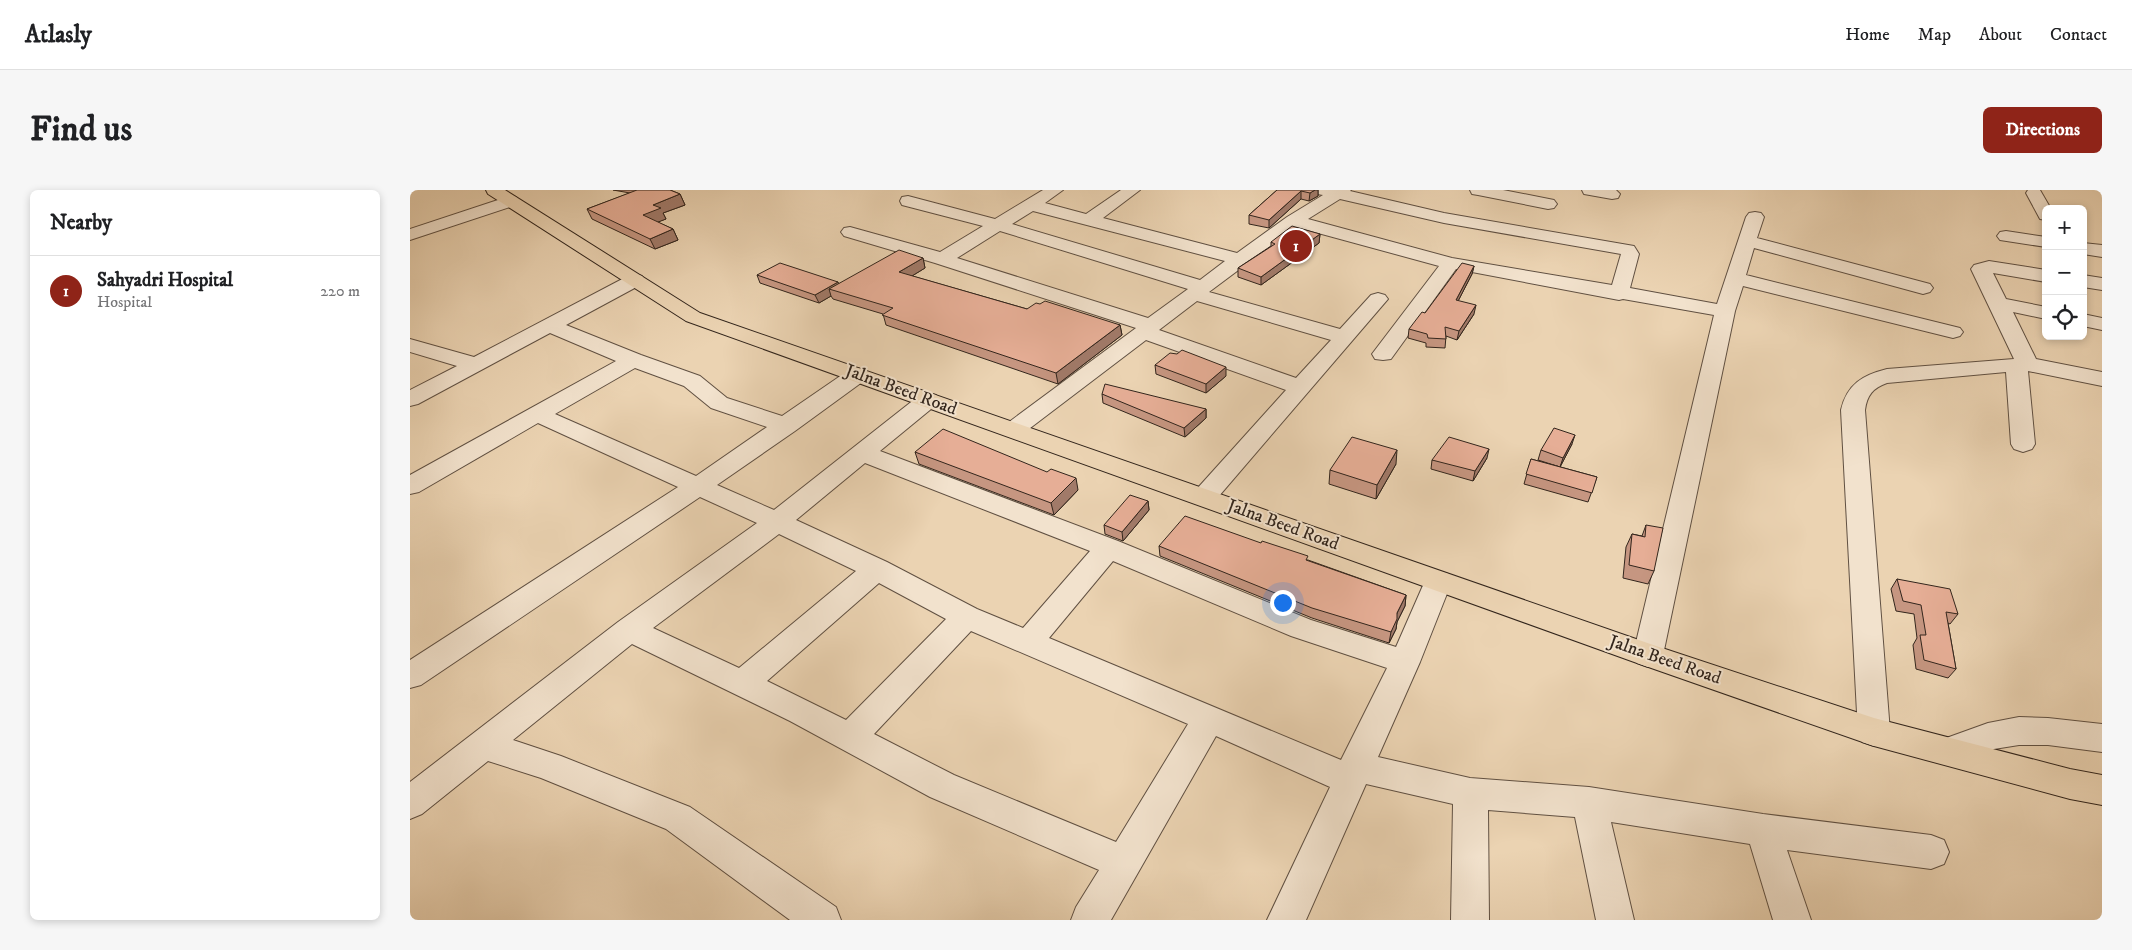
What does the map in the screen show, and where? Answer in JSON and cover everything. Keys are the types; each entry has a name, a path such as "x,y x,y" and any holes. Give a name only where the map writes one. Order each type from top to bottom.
{"main road":[{"name":"Jalna Beed Road","path":"502,196 693,317 1648,655 1874,732 2102,790"}],"street":[{"path":"942,259 1055,190"},
{"path":"1090,220 1132,190"},
{"path":"1478,190 1548,204"},
{"path":"1590,190 1612,194"},
{"path":"1013,430 1240,259 1334,191 1435,216 1627,250 1630,254 1619,294"},
{"path":"2034,193 2042,208"},
{"path":"410,235 502,196"},
{"path":"908,201 998,225 1345,337"},
{"path":"1032,205 1240,259"},
{"path":"1648,655 1726,311 1755,217"},
{"path":"1293,221 1450,263 1619,294 1726,311"},
{"path":"850,232 942,259 1148,329 1300,388"},
{"path":"2006,236 2042,241"},
{"path":"1748,241 1923,288"},
{"path":"2087,249 2102,251"},
{"path":"1383,354 1450,263"},
{"path":"2023,444 2022,364 1981,270 1982,267 2042,275"},
{"path":"1736,278 1953,332"},
{"path":"410,399 635,280"},
{"path":"2087,282 2102,284"},
{"path":"1204,498 1378,299"},
{"path":"1997,303 2042,312"},
{"path":"2087,321 2102,324"},
{"path":"549,325 633,360 692,381 719,403 787,426"},
{"path":"410,345 475,364"},
{"path":"410,486 633,360"},
{"path":"1874,732 1853,410 1854,401 1863,385 1878,378 2022,364 2102,379"},
{"path":"414,668 697,487 787,426 857,375"},
{"path":"410,803 629,630 777,522 928,400"},
{"path":"537,414 877,568 968,616 1209,718 1352,773 1470,793 1589,803 1763,830 1931,852"},
{"path":"862,453 1108,548 1301,628 1405,662"},
{"path":"1028,642 1108,548"},
{"path":"742,684 877,568"},
{"path":"1286,920 1352,773 1405,662 1438,581"},
{"path":"850,738 968,616"},
{"path":"629,630 742,684 942,786 1122,862"},
{"path":"1090,920 1122,862 1209,718"},
{"path":"1950,752 1995,734 2016,732 2046,732 2102,738"},
{"path":"484,745 549,766 678,818 822,920"},
{"path":"1470,793 1470,920"},
{"path":"1589,803 1615,920"},
{"path":"1763,830 1792,920"}],"building":[{"path":"637,190 670,190 680,194 653,205 661,208 643,215 673,229 650,239 587,209"},
{"path":"1277,190 1315,190 1310,193 1301,191 1269,220 1249,215"},
{"path":"1292,226 1320,234 1261,277 1238,268 1275,244 1271,242"},
{"path":"899,250 923,258 899,272 1027,309 1036,303 1040,304 1045,301 1120,325 1056,373 882,315 893,308 829,289"},
{"path":"780,263 838,282 815,295 757,275"},
{"path":"1462,263 1474,266 1456,300 1476,305 1459,331 1445,327 1446,339 1428,338 1427,334 1409,329 1422,312 1425,313"},
{"path":"1182,350 1226,367 1206,384 1155,365 1170,353 1177,354"},
{"path":"1105,384 1206,409 1184,428 1102,394"},
{"path":"1554,428 1575,435 1563,458 1541,450"},
{"path":"943,429 1047,472 1051,469 1076,478 1051,503 915,452"},
{"path":"1352,437 1397,450 1377,485 1330,470"},
{"path":"1449,437 1489,449 1475,471 1432,460"},
{"path":"1531,459 1597,477 1592,493 1526,474"},
{"path":"1130,495 1148,501 1122,532 1104,525"},
{"path":"1185,516 1261,543 1262,541 1308,556 1306,560 1406,595 1397,613 1397,619 1391,632 1312,608 1159,546"},
{"path":"1646,525 1663,528 1654,571 1629,565 1632,534 1645,537"},
{"path":"1897,579 1950,589 1958,614 1946,612 1956,669 1924,660 1920,635 1926,635 1921,605 1903,601"}],"place":[{"name":"Sahyadri Hospital","path":"1296,246"}]}
